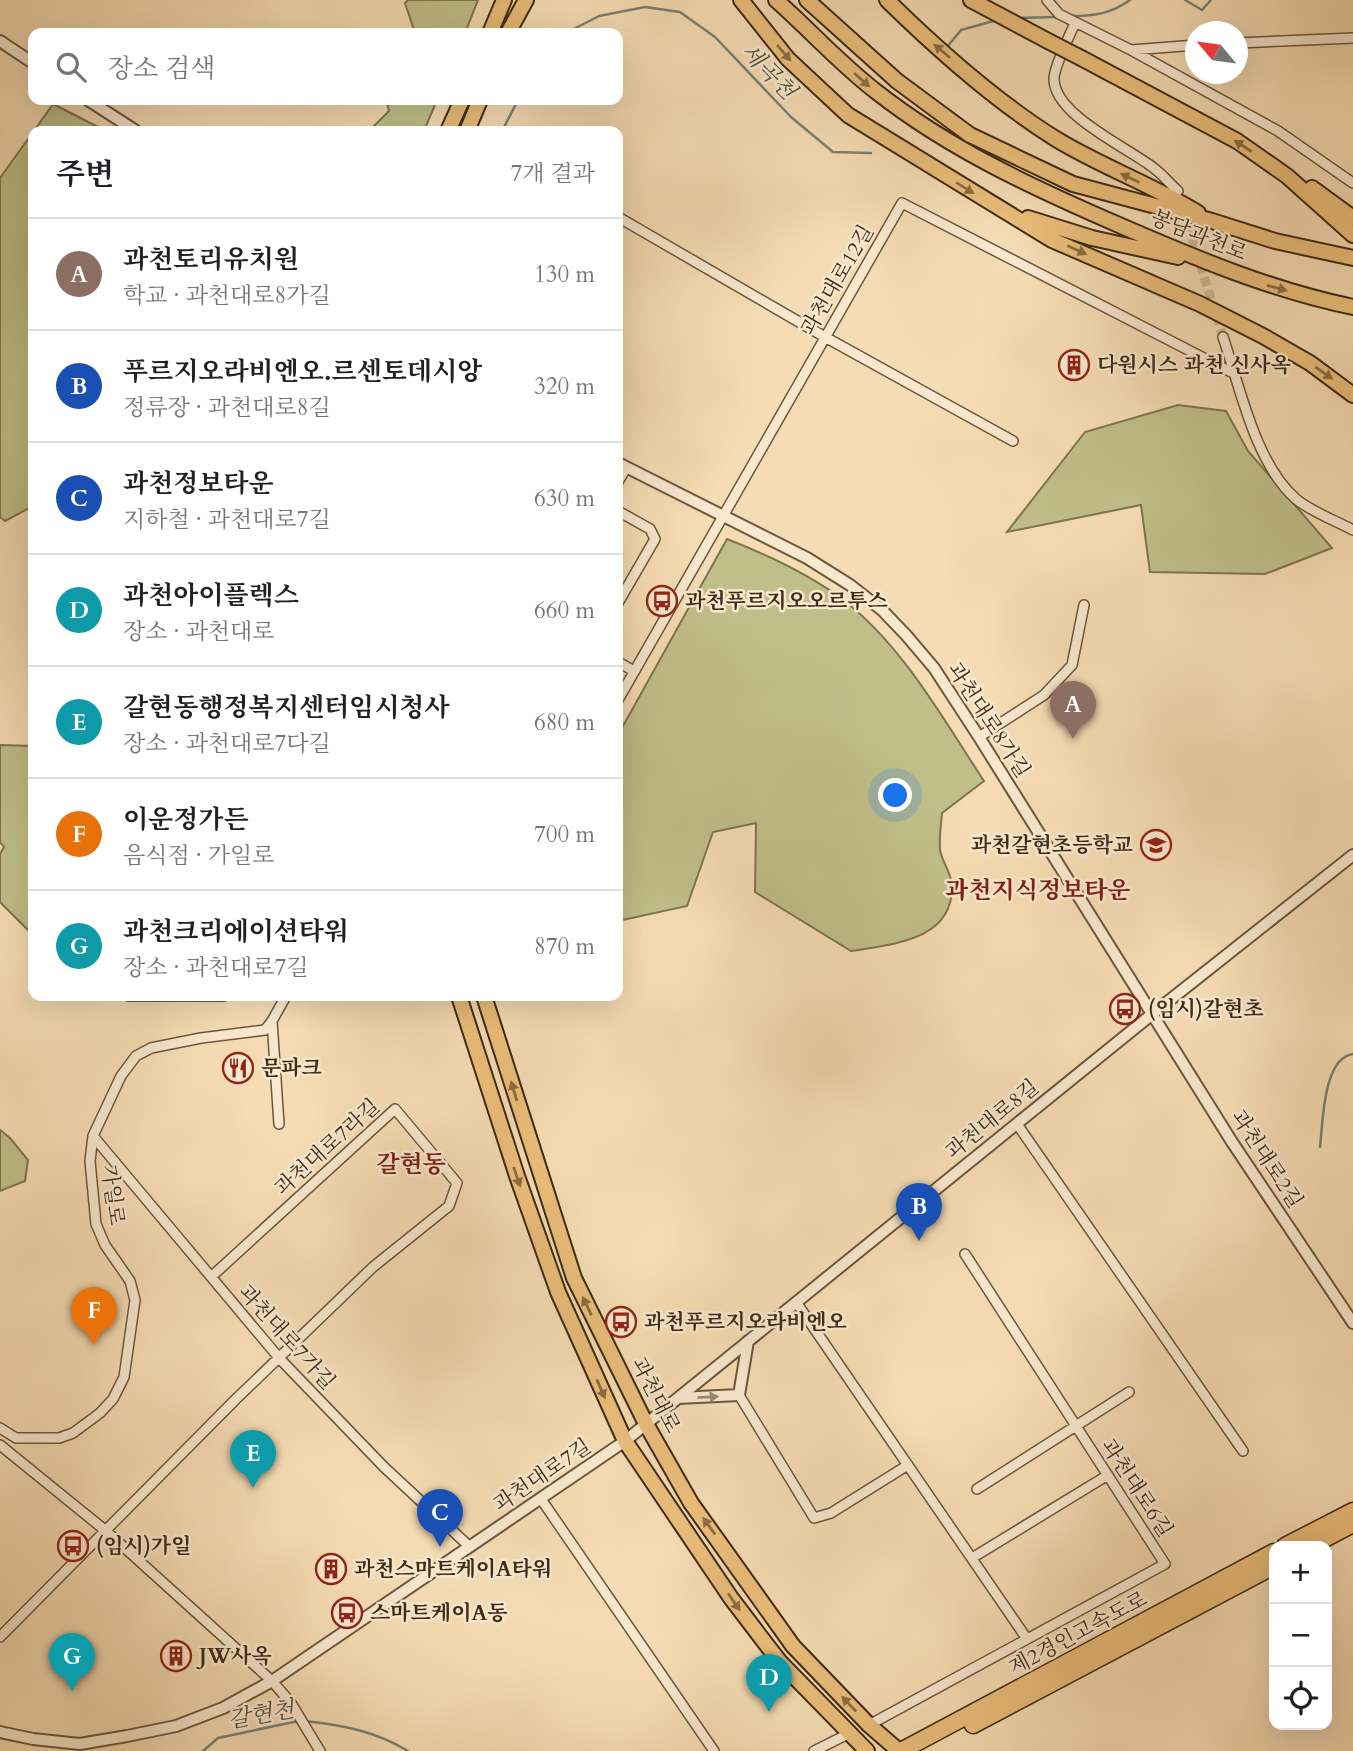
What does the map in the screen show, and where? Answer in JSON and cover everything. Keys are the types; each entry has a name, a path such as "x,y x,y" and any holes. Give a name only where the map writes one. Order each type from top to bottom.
{"highway":[{"path":"1296,1541 1353,1511"},
{"path":"1321,1541 1353,1524"},
{"name":"제2경인고속도로","path":"924,1751 1251,1572 1269,1556"},
{"name":"제2경인고속도로","path":"900,1751 1251,1572 1269,1567"}],"main road":[{"path":"492,28 504,0"},
{"path":"511,28 526,0"},
{"path":"741,0 788,59 848,115 1052,240 1200,304 1263,336 1310,363 1353,395"},
{"name":"봉담과천로","path":"776,0 886,99 946,140 1034,187 1268,286 1353,307"},
{"path":"807,0 897,81 970,135 1073,184 1212,221"},
{"path":"887,0 921,34 995,95 1055,138 1172,197 1212,221"},
{"path":"971,0 1237,141 1321,205 1353,235"},
{"path":"450,126 460,105"},
{"path":"469,126 478,105"},
{"path":"1268,163 1322,193 1353,218"},
{"path":"995,206 1092,238 1213,265"},
{"name":"봉담과천로","path":"1212,221 1275,241 1353,258"},
{"path":"461,1001 558,1292 625,1441 766,1644 848,1734 867,1751"},
{"name":"과천대로","path":"486,1001 573,1278 646,1424 691,1503 793,1646 869,1725 900,1751"}],"street":[{"path":"1047,0 1059,14 1162,66 1278,131 1353,183"},
{"path":"1075,23 1054,76 1056,91 1063,103 1154,168 1178,191"},
{"path":"1248,43 1353,38"},
{"path":"0,41 28,60"},
{"path":"1131,50 1185,46"},
{"path":"1162,66 1167,47"},
{"path":"96,105 128,126"},
{"name":"과천대로12길","path":"623,691 902,203 1235,374"},
{"path":"623,220 825,337 1013,441"},
{"path":"1223,337 1246,412 1277,477 1297,500 1353,530"},
{"name":"과천대로8가길","path":"623,467 807,558 850,585 882,610 934,668 1152,1015"},
{"path":"623,514 650,529 655,539 623,594"},
{"path":"979,737 1044,695 1072,665 1084,605"},
{"path":"623,665 634,671"},
{"name":"과천대로8길","path":"625,1441 1353,855"},
{"path":"279,1124 272,1021 283,1001"},
{"name":"과천대로2길","path":"1152,1015 1232,1142 1353,1323"},
{"name":"가일로","path":"0,1428 16,1438 59,1438 74,1433 113,1399 124,1377 135,1300 130,1281 105,1245 96,1224 90,1161 93,1136 121,1076 136,1056 151,1048 258,1032 265,1030 272,1021"},
{"name":"과천대로7라길","path":"211,1277 396,1109 457,1183 449,1206 373,1267 280,1359"},
{"path":"1017,1124 1243,1451"},
{"name":"과천대로7가길","path":"93,1136 280,1359 384,1467 470,1547"},
{"name":"과천대로6길","path":"869,1725 1165,1564 965,1254"},
{"path":"796,1302 1027,1639"},
{"path":"748,1341 739,1395 814,1518 831,1513 908,1465"},
{"path":"0,1637 236,1399 280,1359"},
{"path":"977,1489 1129,1392"},
{"path":"678,1398 739,1395"},
{"name":"과천대로7길","path":"0,1732 80,1744 176,1726 223,1708 272,1681 625,1441"},
{"path":"0,1445 106,1531 272,1681 291,1703 320,1751"},
{"path":"972,1559 1108,1475"},
{"path":"541,1499 714,1751"},
{"path":"814,1751 848,1734"}],"shaded area":[{"path":"408,0 478,0 467,28 413,28 405,3"},
{"path":"55,105 96,126 38,126"},
{"path":"387,105 435,105 426,126 374,126 389,111"},
{"path":"28,139 28,509 5,521 0,517 0,178"},
{"path":"1178,405 1226,411 1248,451 1332,548 1265,574 1150,572 1141,505 1007,532 1085,432"},
{"path":"727,539 803,574 846,602 886,641 938,709 984,781 942,813 940,850 952,886 950,904 942,918 931,929 901,942 851,951 755,892 756,823 713,832 687,906 623,920 623,726"},
{"path":"0,745 28,746 28,930 0,902 0,854 4,847 0,842"},
{"path":"0,1130 28,1160 25,1181 0,1191"}],"waterway":[{"name":"세곡천","path":"1073,16 1103,13 1130,0"},
{"name":"세곡천","path":"1185,0 1202,10 1211,0"},
{"name":"세곡천","path":"576,28 599,16 645,7 680,12 715,37 791,117 833,152 871,153"},
{"name":"세곡천","path":"1017,18 1056,17"},
{"name":"세곡천","path":"947,47 961,30 997,20"},
{"name":"세곡천","path":"505,126 515,105"},
{"path":"1320,1147 1330,1079 1343,1058 1353,1054"},
{"name":"갈현천","path":"203,1751 218,1738 298,1721"},
{"name":"갈현천","path":"304,1721 358,1730 383,1738 408,1751"}],"tunnel":[{"path":"1184,213 1223,337"}],"place":[{"name":"다원시스 과천 신사옥","path":"1074,365"},
{"name":"과천푸르지오오르투스","path":"662,601"},
{"name":"과천토리유치원","path":"1073,739"},
{"name":"과천갈현초등학교","path":"1156,845"},
{"name":"(임시)갈현초","path":"1125,1009"},
{"name":"문파크","path":"238,1068"},
{"name":"푸르지오라비엔오.르센토데시앙","path":"919,1241"},
{"name":"과천푸르지오라비엔오","path":"621,1322"},
{"name":"이운정가든","path":"94,1345"},
{"name":"갈현동행정복지센터임시청사","path":"253,1488"},
{"name":"(임시)가일","path":"73,1546"},
{"name":"과천정보타운","path":"440,1547"},
{"name":"과천스마트케이A타워","path":"331,1569"},
{"name":"스마트케이A동","path":"347,1613"},
{"name":"JW사옥","path":"176,1656"},
{"name":"과천크리에이션타워","path":"72,1691"},
{"name":"과천아이플렉스","path":"769,1712"}],"district":[{"name":"과천지식정보타운","path":"1038,890"},
{"name":"갈현동","path":"411,1164"}]}
